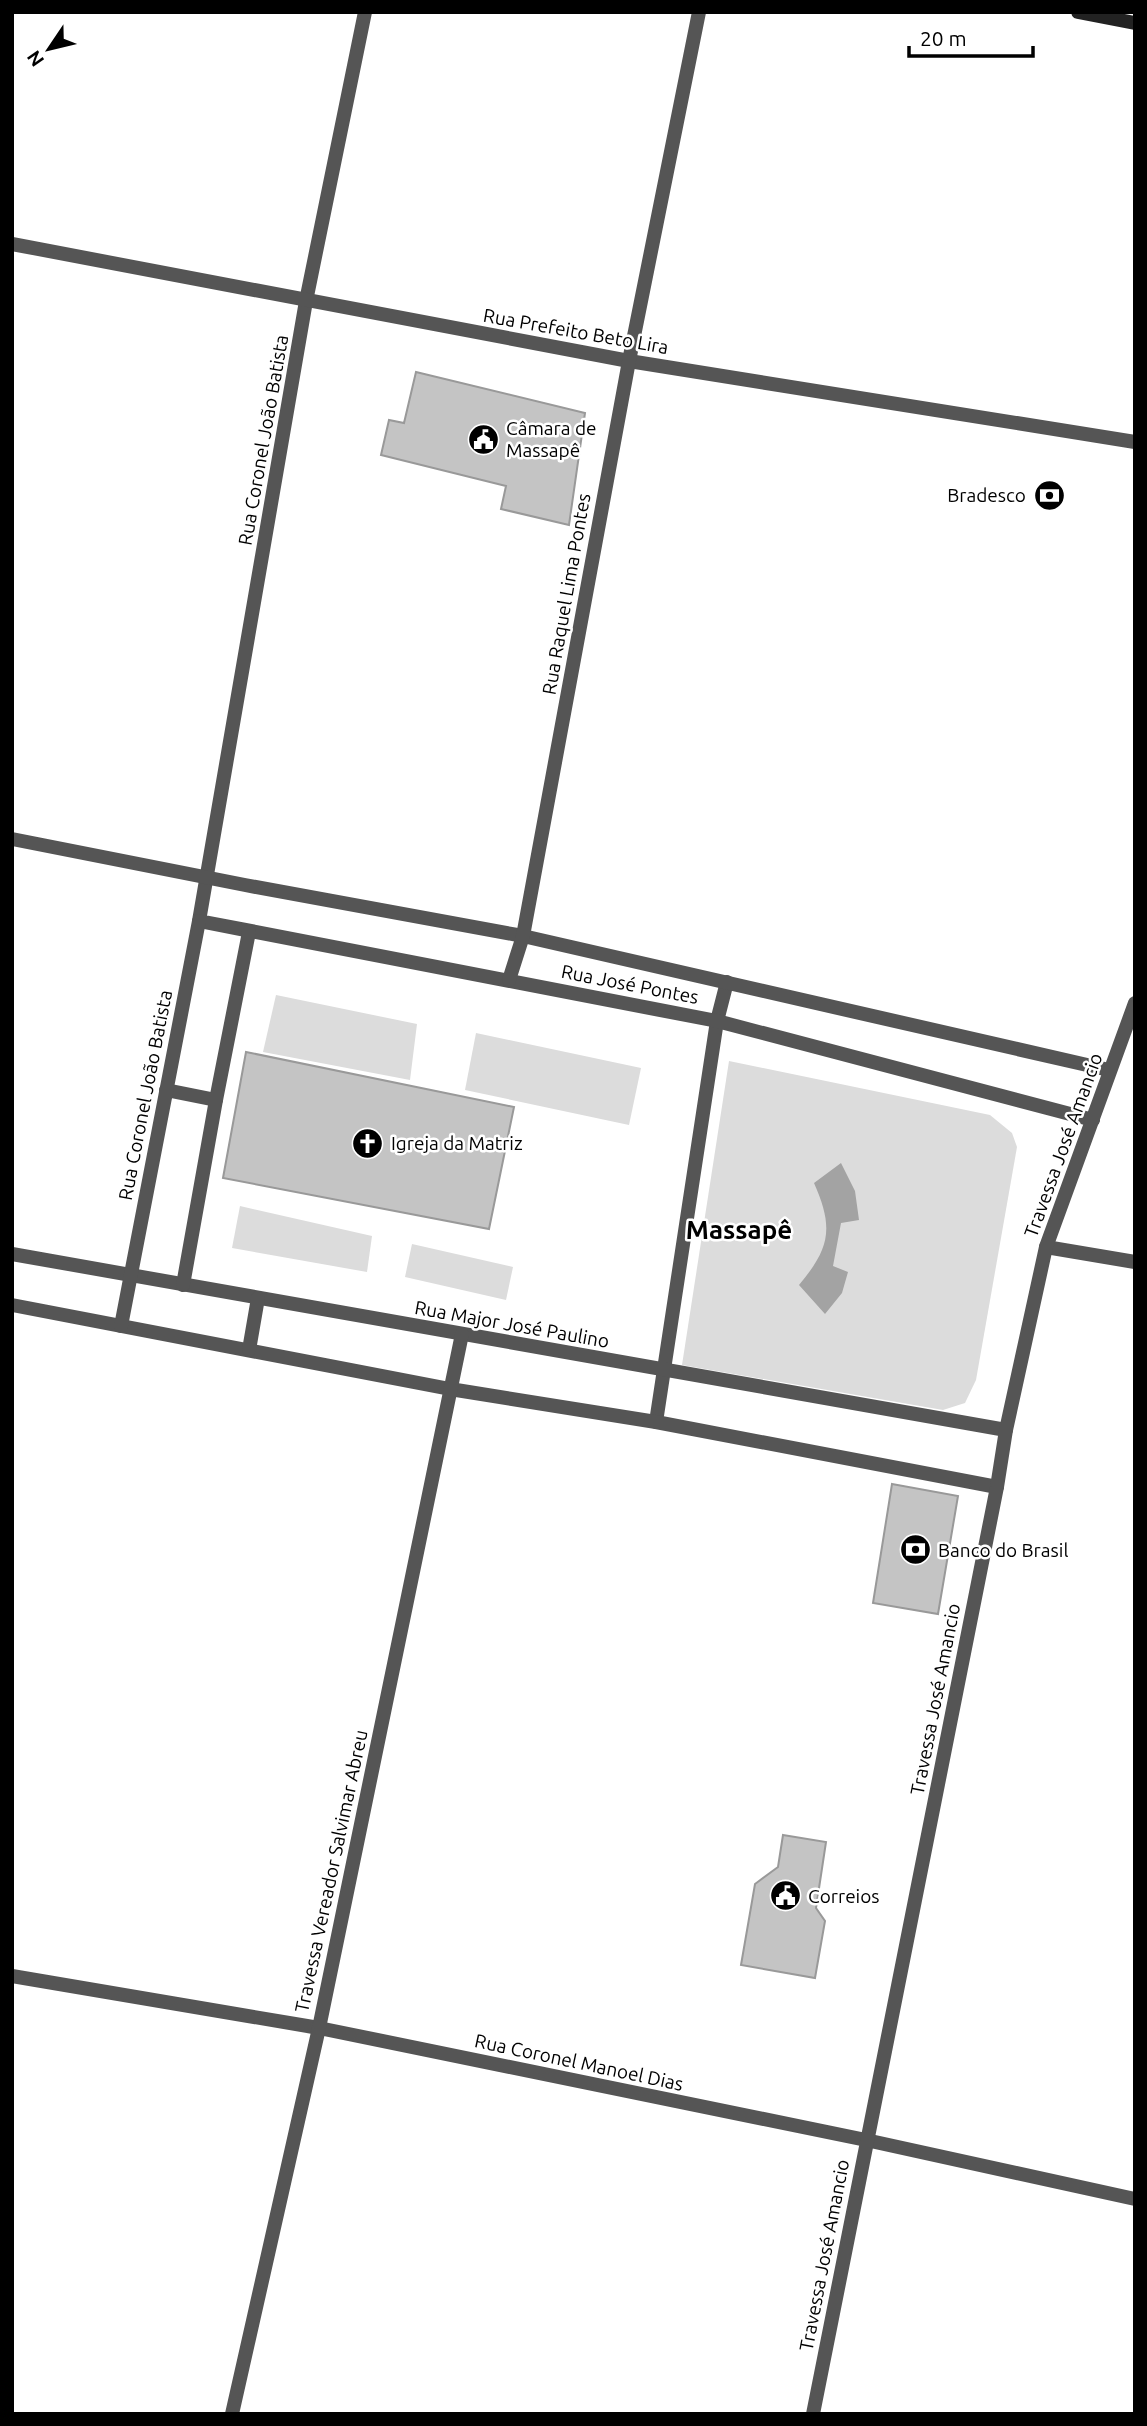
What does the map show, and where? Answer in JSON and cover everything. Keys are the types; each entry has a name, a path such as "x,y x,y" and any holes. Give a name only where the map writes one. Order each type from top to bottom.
{"main road":[{"path":"1078,12 1135,23"}],"street":[{"name":"Rua Coronel João Batista","path":"205,876 306,301 365,12"},
{"name":"Rua Raquel Lima Pontes","path":"509,980 523,936 629,361 699,12"},
{"name":"Rua Prefeito Beto Lira","path":"12,244 629,361 1135,442"},
{"name":"Rua José Pontes","path":"12,839 523,936 1109,1070"},
{"path":"199,921 205,876"},
{"name":"Rua Coronel João Batista","path":"121,1326 199,921"},
{"name":"Rua José Pontes","path":"199,921 717,1021 1093,1120"},
{"path":"183,1285 249,932"},
{"path":"656,1422 717,1021 727,982"},
{"name":"Travessa José Amancio","path":"813,2414 997,1487 1006,1430 1046,1247 1135,1003"},
{"path":"166,1090 216,1100"},
{"path":"1046,1247 1135,1262"},
{"name":"Rua Major José Paulino","path":"12,1254 1006,1430"},
{"path":"249,1350 258,1298"},
{"path":"12,1306 450,1389 656,1422 997,1487"},
{"name":"Travessa Vereador Salvimar Abreu","path":"232,2414 319,2028 462,1334"},
{"name":"Rua Coronel Manoel Dias","path":"12,1976 319,2028 866,2140 1135,2199"}],"shaded area":[{"path":"276,995 417,1024 410,1080 263,1052"},
{"path":"476,1033 641,1068 629,1125 465,1090"},
{"path":"729,1061 990,1115 1012,1133 1017,1147 976,1380 965,1403 943,1410 682,1365"},
{"path":"841,1163 855,1191 859,1220 841,1223 833,1266 848,1272 842,1293 825,1314 799,1285 817,1260 826,1237 824,1213 814,1183"},
{"path":"240,1206 372,1236 367,1272 232,1248"},
{"path":"412,1244 513,1267 506,1300 405,1277"}],"building":[{"name":"Câmara de Massapê","path":"416,372 585,413 569,525 501,509 506,486 381,455 389,420 404,423"},
{"name":"Igreja da Matriz","path":"246,1052 514,1107 489,1229 223,1178"},
{"name":"Banco do Brasil","path":"892,1484 958,1496 938,1614 873,1603"},
{"name":"Correios","path":"783,1835 826,1842 816,1908 825,1921 815,1978 741,1965 755,1884 778,1867"}],"place":[{"name":"Câmara de Massapê","path":"483,439"},
{"name":"Bradesco","path":"1049,495"},
{"name":"Igreja da Matriz","path":"368,1143"},
{"name":"Banco do Brasil","path":"915,1550"},
{"name":"Correios","path":"785,1896"}],"district":[{"name":"Massapê","path":"739,1230"}]}
